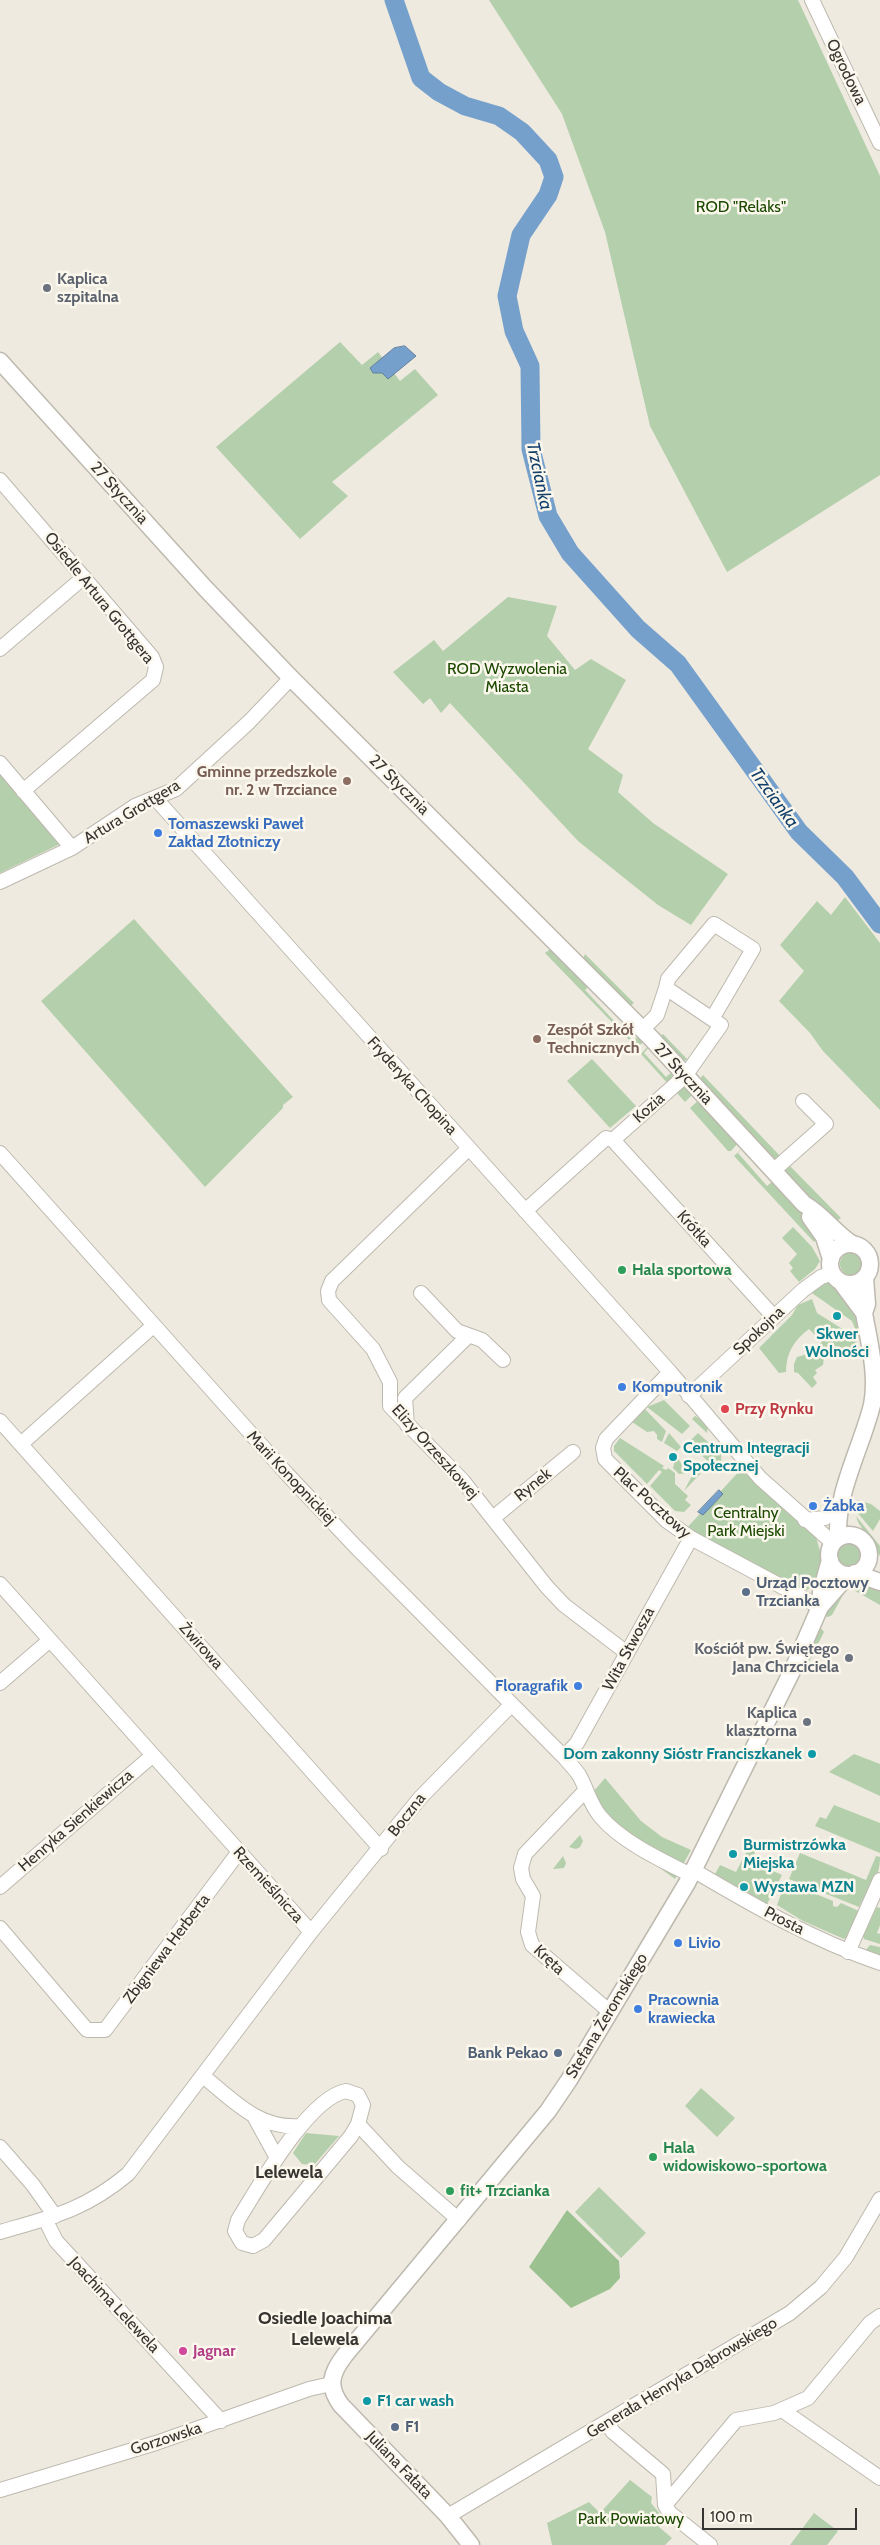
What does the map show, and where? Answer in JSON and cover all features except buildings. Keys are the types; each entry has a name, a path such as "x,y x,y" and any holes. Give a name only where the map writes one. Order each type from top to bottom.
{"main road":[{"name":"27 Stycznia","path":"0,361 205,588 291,678 642,1030 804,1204 824,1237 835,1271 864,1313"},
{"name":"27 Stycznia","path":"804,1204 814,1210 832,1229 865,1247"},
{"path":"871,1270 853,1284 835,1271 841,1246 865,1247 870,1258 871,1270 867,1304 864,1313 877,1381 876,1400 846,1483 844,1500 830,1560 836,1570 880,1582"},
{"path":"844,1500 857,1536 865,1543 874,1558 866,1566 852,1574"},
{"path":"835,1540 850,1535 857,1536"},
{"name":"Stefana Żeromskiego","path":"330,2384 333,2373 341,2360 548,2111 610,2012 692,1873 793,1669 820,1606 821,1592 830,1560"},
{"name":"Stefana Żeromskiego","path":"820,1606 852,1574"},
{"name":"Juliana Fałata","path":"330,2384 334,2395 341,2405 448,2516 471,2545"}],"street":[{"name":"Ogrodowa","path":"812,0 880,143"},
{"name":"Osiedle Artura Grottgera","path":"0,480 152,657 156,667 153,680 23,791"},
{"path":"0,649 84,577"},
{"name":"Artura Grottgera","path":"0,882 72,848 135,806 176,789 248,722 291,678"},
{"path":"0,763 72,848"},
{"name":"Fryderyka Chopina","path":"155,798 670,1372"},
{"path":"642,1030 657,1015 668,979 714,924 753,949 712,1019 666,988"},
{"name":"Kozia","path":"525,1211 606,1138 613,1140 685,1076 721,1025 712,1019"},
{"path":"773,1171 826,1124 803,1101"},
{"name":"Krótka","path":"613,1140 774,1317"},
{"name":"Elizy Orzeszkowej","path":"468,1149 332,1281 328,1291 329,1300 373,1349 390,1382 390,1406 463,1481 535,1572 564,1605 627,1653"},
{"name":"Marii Konopnickiej","path":"0,1153 153,1326 342,1532 564,1757 579,1776 583,1793"},
{"name":"Spokojna","path":"689,1396 815,1281 835,1271"},
{"path":"421,1294 457,1331 482,1340 503,1360"},
{"path":"21,1444 153,1326"},
{"path":"405,1398 468,1336"},
{"path":"670,1372 760,1478 806,1520 835,1540"},
{"name":"Plac Pocztowy","path":"670,1372 607,1437 603,1448 605,1459 653,1508 690,1538 820,1606"},
{"path":"390,1382 405,1398 407,1425"},
{"name":"Żwirowa","path":"0,1421 381,1849"},
{"name":"Rynek","path":"493,1518 573,1452"},
{"path":"806,1520 825,1518 844,1500"},
{"name":"Wita Stwosza","path":"564,1757 577,1743 690,1538"},
{"name":"Rzemieślnicza","path":"0,1584 238,1853 311,1932 128,2174 108,2191 84,2206 50,2218"},
{"path":"0,1683 50,1640"},
{"name":"Boczna","path":"311,1932 381,1849 420,1798 511,1705"},
{"name":"Henryka Sienkiewicza","path":"0,1887 152,1756"},
{"name":"Prosta","path":"583,1793 610,1826 645,1850 784,1922 848,1952 880,1962"},
{"name":"Kręta","path":"583,1793 525,1854 521,1868 523,1879 533,1896 528,1932 532,1945 610,2012"},
{"name":"Zbigniewa Herberta","path":"0,1928 87,2030 105,2030 238,1853"},
{"path":"848,1952 876,1898 880,1880"},
{"path":"203,2076 255,2118 273,2124 299,2126"},
{"path":"346,2091 355,2094 361,2100 363,2110 351,2136 264,2240 253,2246 245,2245 236,2236 235,2226 299,2126 335,2095 346,2091"},
{"path":"255,2118 277,2158"},
{"path":"358,2124 398,2167 459,2220"},
{"name":"Joachima Lelewela","path":"0,2147 33,2185 50,2218 56,2241 221,2421"},
{"name":"Generała Henryka Dąbrowskiego","path":"448,2516 790,2313 820,2287 846,2257 878,2206"},
{"path":"0,2232 50,2218"},
{"path":"664,2505 736,2420 782,2410 808,2398 870,2323 880,2316"},
{"name":"Gorzowska","path":"0,2490 156,2443 308,2389 330,2384"},
{"path":"782,2410 877,2471"},
{"path":"607,2423 612,2432 663,2474 664,2505 670,2513 710,2545"}],"green space":[{"name":"ROD \"Relaks\"","path":"489,0 798,0 880,176 880,475 727,572 650,426 605,232 562,114"},
{"path":"340,342 362,365 378,352 400,381 415,369 438,395 332,482 348,496 300,539 216,447"},
{"name":"ROD Wyzwolenia Miasta","path":"508,597 557,606 547,636 575,670 591,659 626,680 588,749 623,775 618,792 653,823 728,874 691,925 658,905 578,841 450,703 441,713 430,698 423,704 393,672 434,640 443,651"},
{"path":"0,774 60,844 0,873"},
{"path":"845,897 880,943 880,1110 823,1051 810,1033 779,1001 804,971 780,945 817,901 831,915"},
{"path":"134,919 293,1097 283,1105 283,1108 205,1187 41,1001"},
{"path":"552,948 591,984 585,990 633,1041 639,1035 645,1040 637,1048 545,953"},
{"path":"585,954 634,1003 630,1006 583,959"},
{"path":"663,1034 688,1060 681,1060 659,1038"},
{"path":"649,1045 644,1053 666,1077 673,1071 677,1076 670,1086 641,1054"},
{"path":"592,1059 636,1106 610,1128 567,1081"},
{"path":"703,1075 781,1157 777,1161 774,1161 699,1080"},
{"path":"683,1084 693,1094 685,1102 676,1092"},
{"path":"699,1100 738,1143 731,1151 728,1151 690,1108"},
{"path":"744,1147 738,1153 767,1186 774,1180 810,1221 819,1236 814,1242 734,1156"},
{"path":"788,1164 841,1218 834,1223 785,1173"},
{"path":"793,1227 812,1247 820,1261 815,1269 799,1282 790,1271 793,1268 789,1263 797,1254 782,1238"},
{"path":"851,1253 859,1256 862,1264 859,1272 851,1275 843,1272 840,1264 843,1256"},
{"path":"830,1280 836,1284 858,1316 864,1351 852,1321 809,1291"},
{"path":"812,1299 817,1313 855,1337 861,1354 824,1357 823,1365 815,1370 817,1373 813,1377 817,1383 812,1388 798,1373 794,1372 794,1364 797,1357 804,1355 822,1342 809,1329 795,1342 789,1353 786,1372 779,1373 759,1348 792,1315 798,1305"},
{"path":"664,1400 690,1426 682,1434 647,1407"},
{"path":"645,1409 666,1431 662,1442 657,1439 654,1431 647,1432 632,1422"},
{"path":"695,1416 708,1424 707,1433 692,1419"},
{"path":"669,1433 681,1447 677,1451 664,1443"},
{"path":"698,1433 721,1454 722,1474 688,1443"},
{"path":"620,1438 664,1466 662,1468 666,1470 668,1468 675,1473 675,1484 688,1496 685,1500 691,1505 684,1512 675,1511 650,1486 662,1472 659,1470 647,1484 614,1451 614,1446"},
{"path":"678,1459 681,1463 687,1465 687,1473 679,1474 673,1468 675,1460"},
{"path":"687,1461 701,1473 684,1491 693,1474"},
{"name":"Centralny Park Miejski","path":"744,1466 758,1483 816,1537 824,1565 822,1577 814,1586 805,1591 795,1590 684,1531"},
{"path":"857,1500 871,1504 880,1511 880,1519 873,1531 856,1511 854,1504"},
{"path":"856,1516 880,1546 880,1556 858,1522"},
{"path":"849,1540 859,1544 863,1554 859,1564 849,1568 839,1564 835,1554 839,1544"},
{"path":"854,1582 880,1588 880,1605 852,1589"},
{"path":"849,1584 832,1615 824,1616 830,1603"},
{"path":"819,1626 824,1632 805,1670 799,1667"},
{"path":"854,1754 880,1764 880,1796 829,1772"},
{"path":"605,1778 641,1821 662,1837 691,1850 675,1879 602,1826 583,1804"},
{"path":"834,1805 880,1823 880,1853 815,1826 820,1817 826,1819"},
{"path":"580,1835 583,1841 580,1847 576,1849 569,1847"},
{"path":"750,1845 757,1848 751,1861 782,1875 767,1904 715,1874 720,1865 736,1872"},
{"path":"800,1853 866,1880 876,1856 880,1857 878,1872 859,1907 789,1879"},
{"path":"563,1856 566,1863 564,1868 553,1869"},
{"path":"789,1883 799,1888 804,1894 806,1890 833,1901 833,1906 837,1907 841,1903 861,1912 847,1937 844,1939 803,1921 777,1905 784,1886"},
{"path":"877,1907 880,1908 880,1925 877,1933 880,1934 880,1944 864,1939 863,1936"},
{"path":"870,1945 880,1947 880,1956 865,1951"},
{"path":"701,2088 735,2118 717,2137 685,2106"},
{"path":"306,2133 339,2136 314,2165 302,2164 293,2153"},
{"path":"599,2187 646,2233 621,2258 575,2212"},
{"path":"567,2210 619,2261 620,2278 610,2289 571,2308 529,2267"},
{"name":"Park Powiatowy","path":"630,2480 652,2497 651,2503 665,2520 659,2527 672,2538 665,2545 552,2545 547,2523 589,2502 600,2513"},
{"path":"814,2513 838,2531 827,2545 790,2545"}],"water":[{"path":"405,346 416,356 388,379 382,373 373,373 370,368 394,348"},
{"path":"719,1490 723,1494 703,1515 698,1512"}],"waterway":[{"name":"Trzcianka","path":"394,0 421,78 439,92 465,106 499,116 522,132 548,160 554,177 548,195 521,235 507,296 514,331 530,366 531,449 548,516 570,553 638,629 678,664 799,832 845,877 880,924"}],"place":[{"name":"Kaplica szpitalna","path":"47,288"},
{"name":"Gminne przedszkole nr. 2 w Trzciance","path":"347,781"},
{"name":"Tomaszewski Paweł Zakład Złotniczy","path":"158,833"},
{"name":"Zespół Szkół Technicznych","path":"537,1039"},
{"name":"Hala sportowa","path":"622,1270"},
{"name":"Skwer Wolności","path":"837,1316"},
{"name":"Komputronik","path":"622,1387"},
{"name":"Przy Rynku","path":"725,1409"},
{"name":"Centrum Integracji Społecznej","path":"673,1457"},
{"name":"Żabka","path":"813,1506"},
{"name":"Urząd Pocztowy Trzcianka","path":"746,1592"},
{"name":"Kościół pw. Świętego Jana Chrzciciela","path":"849,1658"},
{"name":"Floragrafik","path":"578,1686"},
{"name":"Kaplica klasztorna","path":"807,1722"},
{"name":"Dom zakonny Sióstr Franciszkanek","path":"812,1754"},
{"name":"Burmistrzówka Miejska","path":"733,1854"},
{"name":"Wystawa MZN","path":"744,1887"},
{"name":"Livio","path":"678,1943"},
{"name":"Pracownia krawiecka","path":"638,2009"},
{"name":"Bank Pekao","path":"558,2053"},
{"name":"Hala widowiskowo-sportowa","path":"653,2157"},
{"name":"fit+ Trzcianka","path":"450,2191"},
{"name":"Jagnar","path":"183,2351"},
{"name":"F1 car wash","path":"367,2401"},
{"name":"F1","path":"395,2427"}],"district":[{"name":"Lelewela","path":"289,2173"},
{"name":"Osiedle Joachima Lelewela","path":"325,2329"}]}
